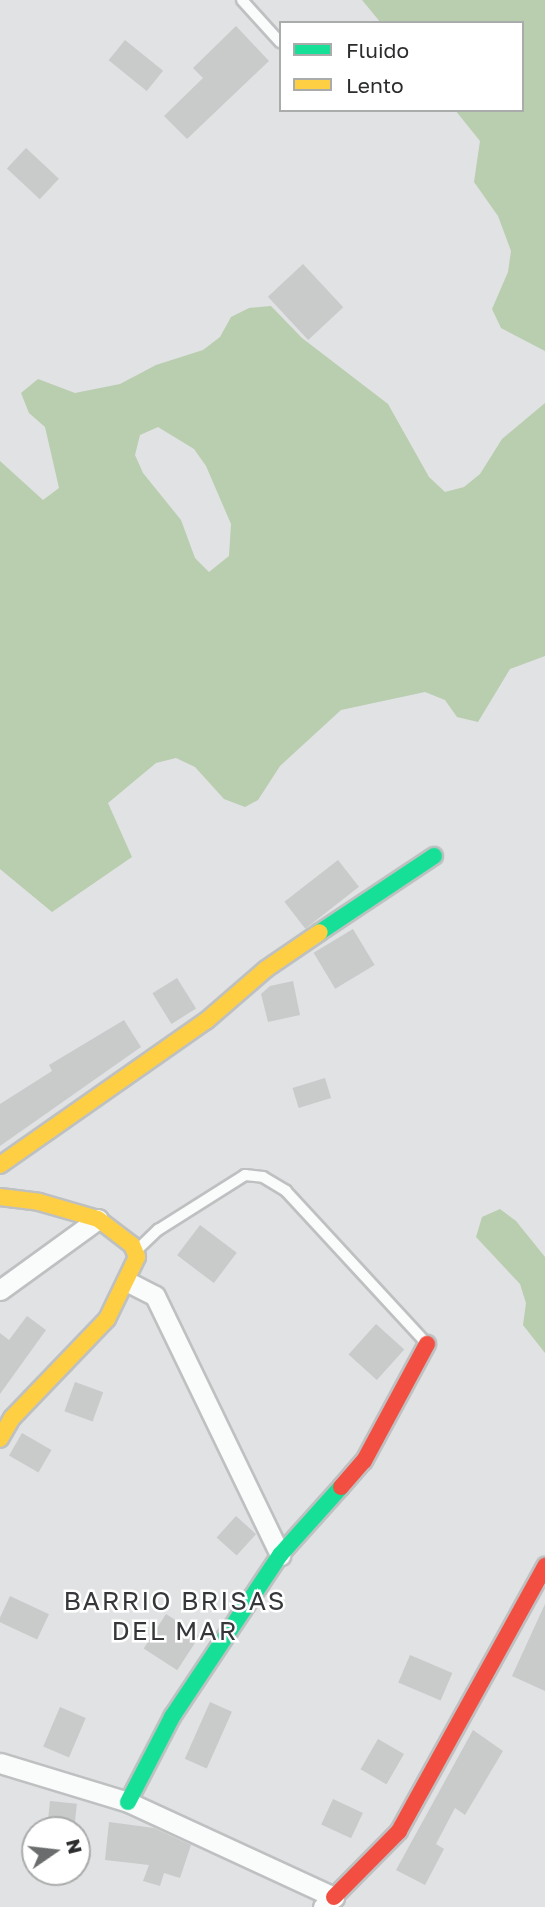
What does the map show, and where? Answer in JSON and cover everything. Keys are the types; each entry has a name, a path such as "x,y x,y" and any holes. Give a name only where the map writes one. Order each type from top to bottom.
{"street":[{"path":"0,1165 206,1021 267,969 434,856"},
{"path":"0,1197 39,1202 98,1219 135,1251 128,1282 107,1319 12,1418 0,1439"},
{"path":"0,1290 98,1219"},
{"path":"128,1282 155,1296 280,1555"},
{"path":"128,1802 172,1717 280,1555 364,1461 427,1344"},
{"path":"0,1763 128,1802 329,1902 399,1831 545,1566"}],"lane":[{"path":"242,0 279,41"},
{"path":"135,1251 158,1230 245,1175 263,1177 286,1191 427,1344"}],"green space":[{"path":"362,0 545,0 545,351 501,328 492,309 508,272 511,251 498,216 474,182 480,141 457,112 524,112 524,21 379,21"},
{"path":"271,306 302,338 388,404 429,477 445,492 464,487 480,474 502,439 545,403 545,656 510,669 478,722 457,717 445,700 425,692 341,710 280,766 258,800 245,807 224,799 195,767 176,758 156,763 108,803 132,857 52,912 0,869 0,461 43,500 59,488 45,427 29,413 21,393 38,379 75,393 120,384 156,365 203,350 220,337 231,317 249,308","holes":["158,427 194,449 206,466 231,524 229,556 209,572 195,558 181,520 143,473 135,455 140,435"]},
{"path":"500,1209 516,1221 545,1257 545,1353 523,1325 526,1303 520,1284 476,1237 482,1217"}],"building":[{"path":"236,26 269,61 187,139 164,116 203,78 193,68"},
{"path":"125,40 163,71 147,91 109,60"},
{"path":"26,148 59,179 40,199 7,168"},
{"path":"303,264 343,307 308,340 268,297"},
{"path":"338,860 359,887 305,929 284,902"},
{"path":"353,929 375,965 335,989 314,953"},
{"path":"177,978 196,1009 171,1024 152,993"},
{"path":"293,981 300,1015 268,1022 261,994 270,986"},
{"path":"124,1020 141,1047 0,1146 0,1104 52,1071 49,1065"},
{"path":"325,1078 331,1098 299,1108 292,1088"},
{"path":"200,1225 237,1253 214,1283 177,1255"},
{"path":"27,1316 46,1330 0,1394 0,1333 9,1340"},
{"path":"376,1324 404,1349 377,1380 349,1354"},
{"path":"75,1382 103,1392 93,1421 64,1411"},
{"path":"22,1433 51,1450 38,1473 9,1456"},
{"path":"236,1516 256,1534 237,1556 217,1538"},
{"path":"10,1596 49,1614 37,1640 0,1622"},
{"path":"545,1604 545,1691 512,1676"},
{"path":"166,1614 200,1636 177,1670 144,1648"},
{"path":"410,1655 452,1673 441,1701 398,1683"},
{"path":"210,1702 232,1712 207,1768 185,1759"},
{"path":"60,1707 86,1718 69,1758 43,1747"},
{"path":"473,1730 503,1751 465,1815 455,1808 436,1844 444,1849 425,1885 396,1870"},
{"path":"378,1739 404,1754 386,1784 360,1769"},
{"path":"333,1799 363,1813 351,1838 321,1824"},
{"path":"50,1801 77,1804 76,1816 48,1816"},
{"path":"109,1822 154,1828 191,1845 180,1878 164,1873 160,1886 143,1881 149,1865 105,1860"}],"traffic: fast":[{"path":"320,932 434,856"},
{"path":"128,1802 172,1717 280,1555 341,1487"}],"traffic: slow":[{"path":"0,1165 206,1021 266,969 320,932"},
{"path":"0,1197 39,1202 98,1219 132,1245 137,1257 107,1319 12,1418 0,1439"}],"traffic: jam":[{"path":"341,1487 364,1461 427,1344"},
{"path":"334,1897 399,1831 545,1566"}],"district":[{"name":"BARRIO BRISAS DEL MAR","path":"175,1616"}]}
